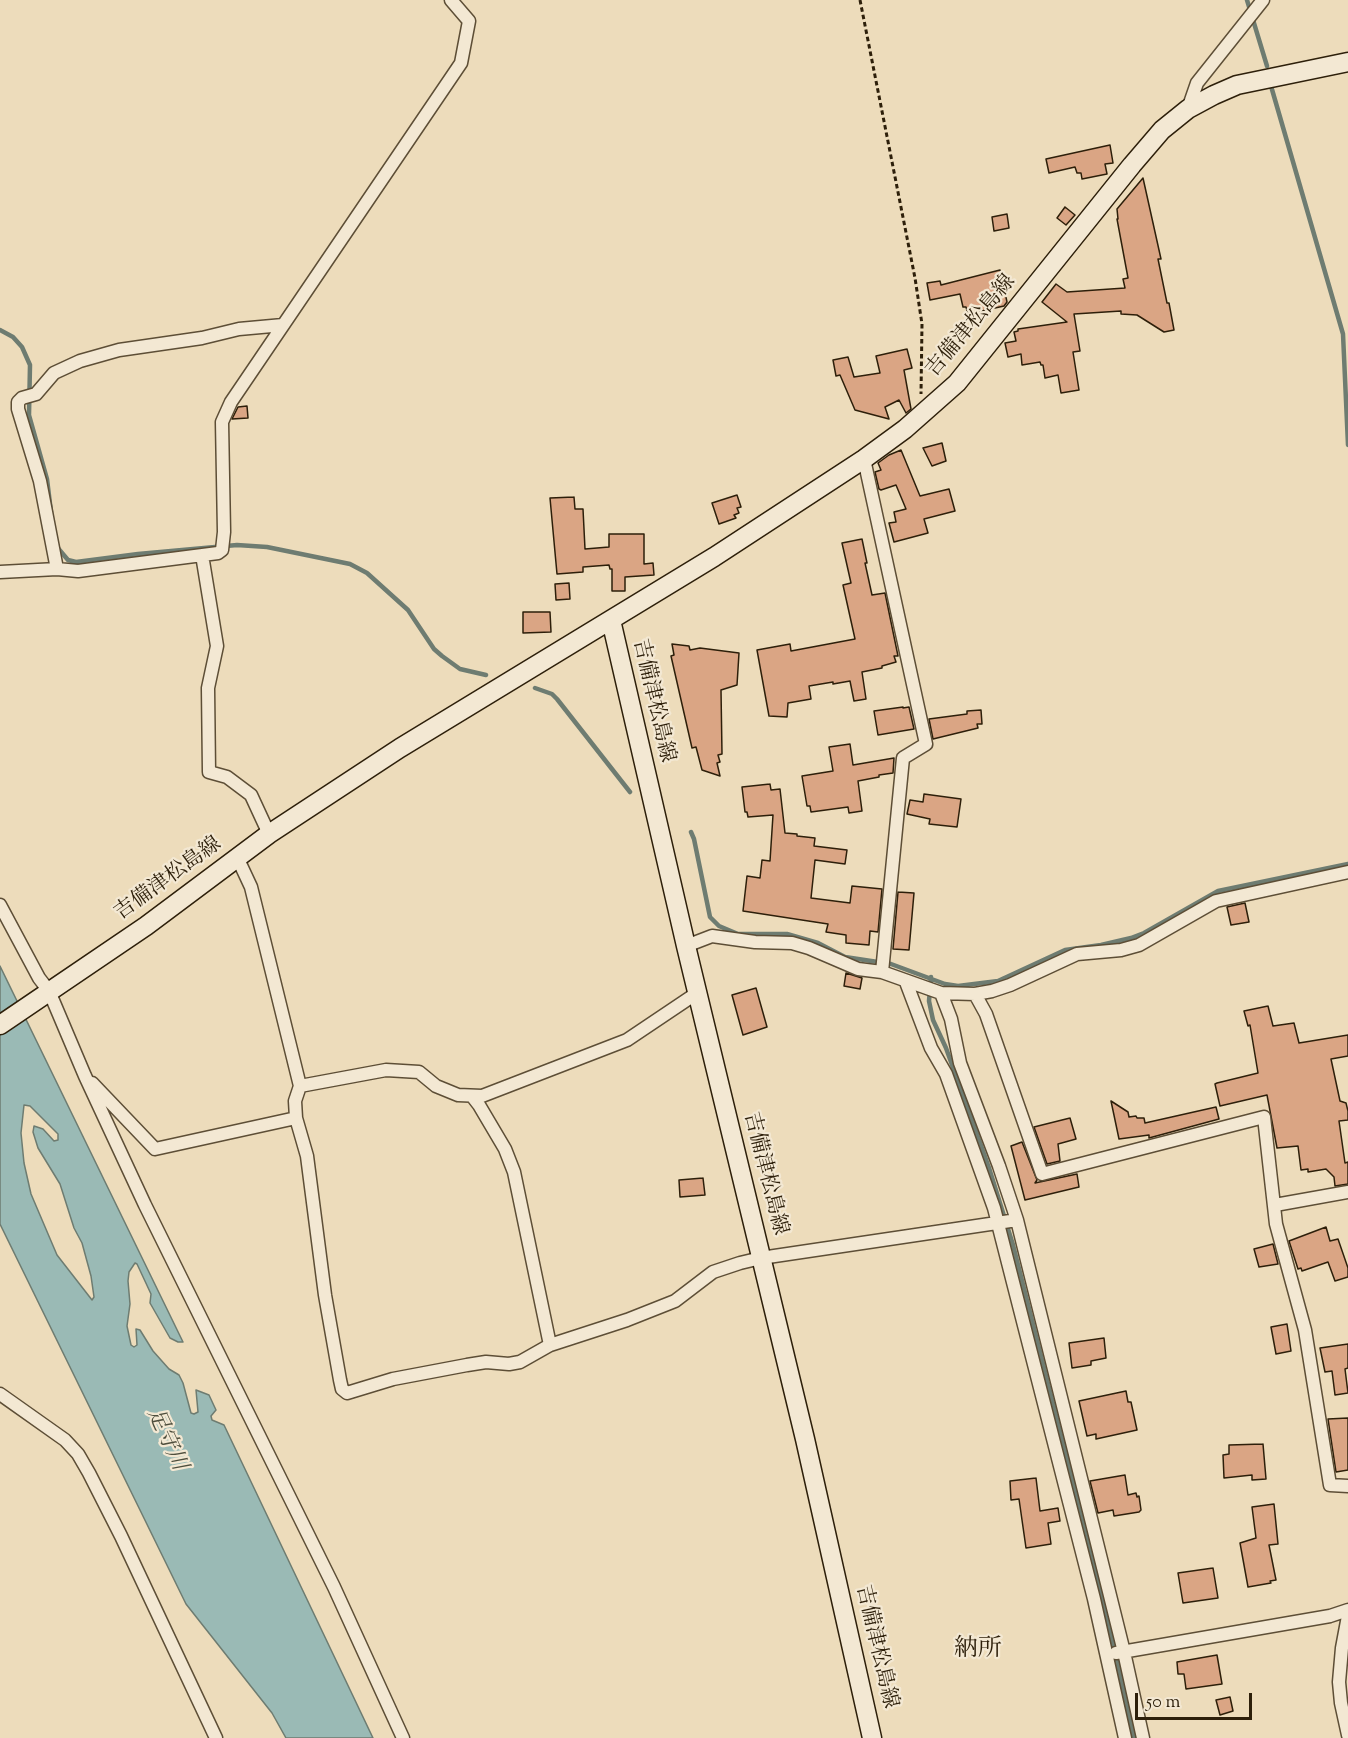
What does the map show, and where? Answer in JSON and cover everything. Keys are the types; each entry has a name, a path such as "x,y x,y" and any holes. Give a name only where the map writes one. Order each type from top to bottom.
{"main road":[{"name":"吉備津松島線","path":"0,1024 146,926 269,834 399,748 714,557 864,459 920,418 957,383 976,361 1162,130 1188,109 1237,85 1348,62"},
{"name":"吉備津松島線","path":"611,621 697,993 805,1439 872,1738"}],"street":[{"path":"0,572 57,569 78,571 218,553 222,546 222,422 231,402 461,63 469,21 451,0"},
{"path":"1188,109 1197,83 1263,0"},
{"path":"57,569 40,481 18,409 18,402 36,394 54,373 80,361 119,350 283,325"},
{"path":"864,459 926,744 903,758 883,966"},
{"path":"202,555 218,646 208,688 209,772 227,777 251,795 269,834"},
{"path":"237,857 251,887 300,1086 295,1101 296,1118 307,1156 325,1295 342,1389 347,1393 393,1379 486,1362 509,1364 520,1362 550,1345 627,1320 675,1301 713,1272 761,1258 1017,1220"},
{"path":"686,946 712,936 755,942 792,943 858,969 883,966 906,982 939,992 975,994 992,992 1010,985 1077,954 1121,950 1139,945 1216,901 1348,872"},
{"path":"0,905 39,978 42,996 86,1076 206,1331 334,1587 403,1738"},
{"path":"906,982 931,1048 946,1074 998,1222 1107,1655 1125,1738"},
{"path":"939,992 951,1019 960,1063 1017,1220 1124,1652 1143,1738"},
{"path":"300,1086 386,1070 419,1072 436,1086 458,1095 482,1096 627,1040 697,993"},
{"path":"975,994 986,1014 1042,1174 1264,1117 1276,1224 1305,1330 1330,1485 1348,1486"},
{"path":"86,1076 155,1149 296,1118"},
{"path":"472,1096 505,1149 514,1172 550,1345"},
{"path":"1275,1205 1348,1192"},
{"path":"0,1394 65,1440 78,1454 90,1473 216,1738"},
{"path":"1107,1655 1330,1616 1348,1610"},
{"path":"1348,1616 1339,1682 1348,1735"}],"path":[{"path":"860,0 922,324 920,418"}],"water":[{"name":"足守川","path":"0,966 183,1342 170,1338 150,1303 151,1294 135,1263 129,1272 128,1281 130,1304 127,1326 131,1345 134,1347 137,1345 136,1329 140,1330 153,1351 169,1369 179,1375 191,1413 198,1412 196,1390 209,1395 216,1410 211,1416 212,1420 224,1425 373,1738 286,1738 272,1713 186,1604 0,1224","holes":["24,1105 30,1106 58,1134 58,1140 54,1141 43,1129 34,1126 33,1132 38,1148 60,1184 74,1228 82,1243 91,1276 94,1297 92,1300 57,1255 31,1194 24,1163 21,1133"]}],"building":[{"path":"1110,145 1113,163 1105,164 1107,174 1082,179 1081,173 1077,173 1075,167 1049,173 1046,159"},
{"path":"1143,178 1174,330 1164,332 1137,315 1121,314 1121,311 1074,314 1080,351 1073,352 1079,390 1061,393 1058,375 1045,378 1043,365 1040,362 1022,365 1021,354 1008,357 1005,343 1016,341 1014,332 1018,329 1067,322 1042,302 1056,284 1067,292 1125,288 1123,279 1128,278 1117,209"},
{"path":"1065,207 1075,215 1066,225 1057,218"},
{"path":"1007,214 1009,228 994,231 992,217"},
{"path":"1000,270 1007,302 1004,306 968,314 966,307 963,307 960,294 930,300 927,283 940,281 941,285"},
{"path":"907,349 912,368 904,370 911,409 906,413 899,400 885,407 889,419 855,410 840,375 836,376 833,360 848,357 854,377 880,373 876,356"},
{"path":"247,406 248,418 232,419 238,407"},
{"path":"942,443 946,461 932,466 923,448"},
{"path":"901,450 920,496 949,489 955,511 924,519 928,533 894,542 889,523 896,522 894,512 906,509 896,485 879,489 875,472 881,470 878,463"},
{"path":"737,495 741,507 737,508 739,513 734,515 736,518 719,524 712,503"},
{"path":"574,497 575,509 583,509 585,549 609,547 609,534 644,534 644,564 653,563 654,575 625,577 625,591 612,591 612,569 609,565 583,567 583,572 557,574 550,498"},
{"path":"862,539 872,595 885,593 898,656 894,656 896,662 882,666 882,668 862,672 866,699 854,701 850,681 809,686 811,699 788,703 787,717 769,716 757,650 790,644 791,651 855,639 843,585 851,583 842,543"},
{"path":"569,583 570,599 556,600 555,584"},
{"path":"523,612 550,612 551,632 523,633"},
{"path":"672,644 689,646 690,650 700,648 739,653 737,685 721,690 722,754 718,755 720,762 717,763 720,776 702,770 696,747 692,748 671,656 674,655"},
{"path":"909,707 914,729 878,735 874,711"},
{"path":"981,710 982,724 977,724 978,728 933,739 929,719"},
{"path":"850,744 853,765 894,758 893,773 858,781 862,811 849,813 848,807 811,812 810,806 807,806 802,776 833,771 829,747"},
{"path":"770,784 771,790 780,789 785,833 815,838 814,846 847,850 845,864 815,860 811,898 850,903 852,886 882,889 878,932 870,931 869,945 846,943 846,935 826,932 828,924 743,911 747,876 760,878 762,860 770,861 773,815 748,817 745,812 742,787"},
{"path":"924,794 961,799 957,827 929,824 930,819 907,814 910,800 923,802"},
{"path":"898,892 914,893 909,950 893,949"},
{"path":"1245,903 1249,922 1231,925 1227,907"},
{"path":"846,973 862,978 860,989 844,986"},
{"path":"756,988 767,1027 743,1035 732,995"},
{"path":"1268,1006 1273,1026 1294,1023 1299,1043 1348,1035 1348,1056 1331,1059 1340,1101 1346,1103 1348,1111 1348,1120 1339,1121 1345,1163 1348,1162 1348,1184 1335,1186 1334,1177 1326,1169 1308,1172 1308,1169 1301,1170 1298,1146 1277,1148 1267,1095 1220,1106 1215,1084 1258,1073 1250,1025 1248,1026 1244,1011"},
{"path":"1111,1101 1128,1112 1129,1117 1144,1118 1145,1123 1216,1107 1219,1119 1149,1138 1149,1135 1119,1139"},
{"path":"1070,1118 1076,1139 1058,1144 1060,1161 1047,1164 1034,1127"},
{"path":"1022,1142 1037,1180 1035,1183 1077,1174 1079,1187 1025,1200 1011,1146"},
{"path":"703,1178 705,1195 680,1197 679,1180"},
{"path":"1326,1227 1330,1241 1338,1239 1348,1268 1348,1277 1335,1281 1328,1262 1302,1271 1301,1268 1298,1269 1289,1241"},
{"path":"1273,1244 1278,1264 1259,1267 1254,1249"},
{"path":"1287,1324 1291,1351 1276,1354 1271,1327"},
{"path":"1104,1338 1106,1358 1091,1361 1091,1365 1072,1368 1069,1343"},
{"path":"1348,1344 1348,1368 1345,1369 1348,1393 1335,1395 1332,1371 1325,1372 1320,1348"},
{"path":"1126,1391 1128,1402 1131,1402 1137,1430 1096,1439 1096,1434 1087,1436 1079,1401"},
{"path":"1348,1418 1348,1470 1336,1472 1328,1419"},
{"path":"1263,1444 1266,1479 1252,1480 1252,1475 1224,1478 1223,1455 1229,1454 1229,1445"},
{"path":"1125,1475 1128,1495 1136,1493 1137,1497 1139,1496 1141,1510 1114,1516 1113,1510 1098,1513 1090,1481"},
{"path":"1036,1478 1040,1511 1058,1508 1060,1521 1048,1523 1051,1544 1026,1548 1019,1499 1011,1500 1010,1481"},
{"path":"1274,1504 1278,1544 1269,1545 1276,1580 1248,1587 1240,1543 1256,1538 1252,1507"},
{"path":"1213,1568 1218,1598 1183,1603 1178,1573"},
{"path":"1217,1655 1222,1684 1186,1689 1184,1674 1178,1674 1177,1662"},
{"path":"1230,1697 1233,1711 1220,1715 1216,1700"}],"waterway":[{"path":"1247,0 1267,66"},
{"path":"1271,86 1343,334 1348,445"},
{"path":"0,330 13,337 22,347 30,365 29,415 47,479 51,512"},
{"path":"57,547 68,560 76,562 237,545 267,547 350,564 367,573 408,610 434,649 442,656 460,669 486,675"},
{"path":"535,688 552,694 557,699 630,792"},
{"path":"691,832 710,917 719,926 738,934 787,934 818,943 845,957 891,964 945,984 958,986 998,981 1065,950 1131,938 1218,891 1348,864"},
{"path":"931,977 929,1001 933,1020 946,1048 989,1168 1013,1245 1113,1642 1134,1738"}],"district":[{"name":"納所","path":"978,1651"}]}
